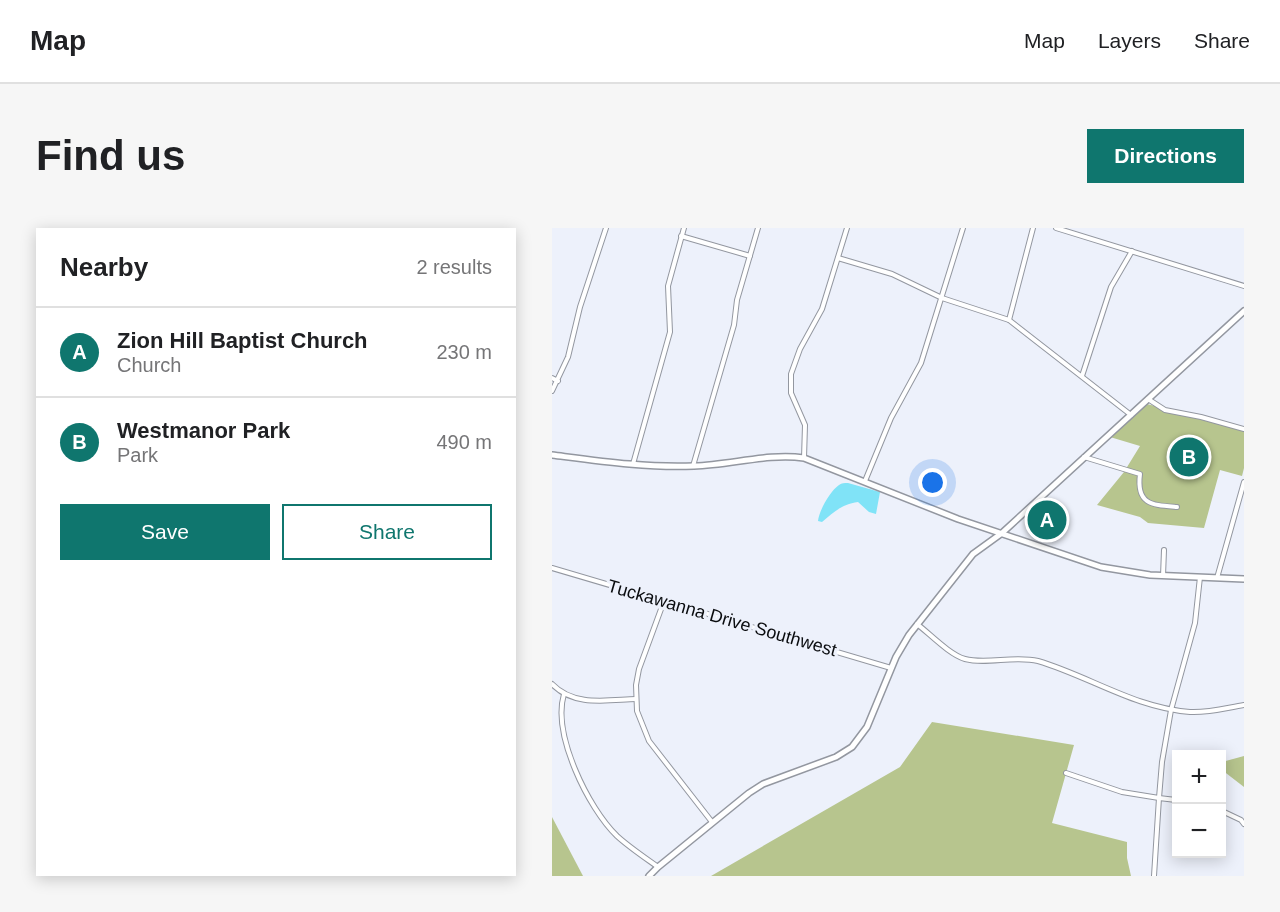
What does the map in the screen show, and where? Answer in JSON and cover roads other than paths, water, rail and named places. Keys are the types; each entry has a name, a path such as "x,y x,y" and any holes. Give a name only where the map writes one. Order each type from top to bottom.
{"street":[{"path":"552,391 568,357 580,307 606,228"},
{"path":"633,464 670,332 668,286 684,228"},
{"path":"693,466 734,325 737,300 758,228"},
{"path":"804,458 805,424 791,393 791,374 800,349 822,309 847,228"},
{"path":"865,481 891,418 921,363 963,228"},
{"path":"1009,320 1033,228"},
{"path":"1056,228 1244,286"},
{"path":"681,236 750,256"},
{"path":"1082,376 1111,287 1132,251"},
{"path":"838,258 892,274 942,298 1009,320 1131,415"},
{"path":"649,876 712,822 763,784 836,757 852,747 867,727 903,645 973,554 1002,533 1244,311"},
{"path":"552,378 558,381"},
{"path":"1148,399 1165,410 1244,429"},
{"path":"552,455 633,464 693,466 786,457 804,458 958,519 1101,567 1133,574 1244,579"},
{"path":"1084,457 1140,474 1139,486 1145,500 1153,506 1178,507"},
{"path":"1217,578 1244,482"},
{"path":"1163,576 1164,550"},
{"name":"Tuckawanna Drive Southwest","path":"552,568 891,668"},
{"path":"1154,876 1162,762 1172,710 1195,623 1200,577"},
{"path":"664,601 639,669 636,699 640,722 649,741 712,822"},
{"path":"917,624 950,651 964,659 1017,658 1036,661 1118,693 1172,710 1209,711 1244,705"},
{"path":"552,684 564,694 575,699 589,701 636,699"},
{"path":"556,713 559,701 564,694"},
{"path":"568,767 582,792 616,834 658,867"},
{"path":"1066,773 1122,792 1172,800"},
{"path":"1226,813 1241,820 1244,824"}],"water":[{"path":"848,483 880,492 876,514 869,512 858,502 834,512 822,522 818,521 832,492 840,484"}],"place":[{"name":"Westmanor Park","path":"1189,457"},
{"name":"Zion Hill Baptist Church","path":"1047,520"}]}
